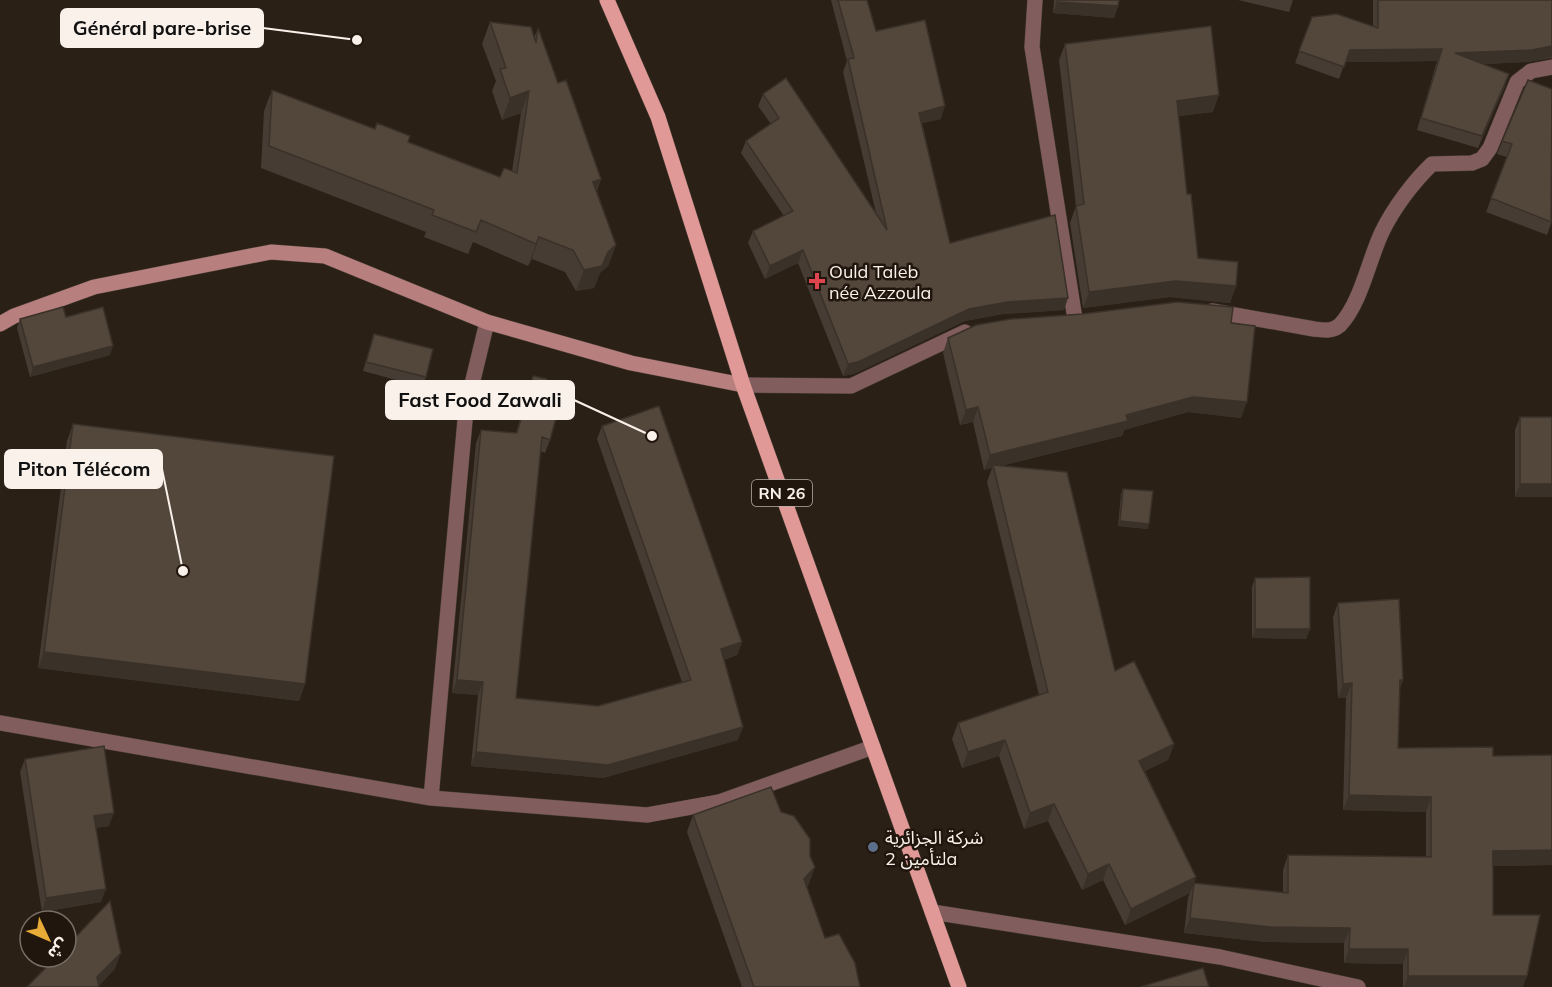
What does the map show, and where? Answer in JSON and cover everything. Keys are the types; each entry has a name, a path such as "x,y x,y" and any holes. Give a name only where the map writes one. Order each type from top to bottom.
{"main road":[{"name":"RN 26","path":"607,0 658,117 743,385 959,987"}],"street":[{"path":"1035,0 1032,47 1074,319"},
{"path":"1192,309 1233,313 1331,331 1340,325 1350,309 1383,230 1423,173 1432,164 1472,163 1482,159 1490,148 1517,82 1531,71 1552,67"},
{"path":"0,324 14,316 94,287 271,252 325,256 487,322 631,363 743,385 851,386 967,331 976,329"},
{"path":"431,798 466,409 487,322"},
{"path":"0,723 431,798 647,815 719,802 873,747"},
{"path":"932,912 1220,957 1358,987"}],"building":[{"path":"838,0 867,0 876,31 925,20 945,106 919,113 950,243 1055,215 1068,298 1008,302 969,309 858,362 848,364 803,250 770,266 753,231 793,211 746,141 779,118 763,94 786,78 887,230 848,59 854,58"},
{"path":"1058,0 1119,0 1118,6 1057,2"},
{"path":"1378,0 1552,0 1552,46 1532,50 1455,53 1509,74 1482,136 1421,118 1442,49 1350,50 1344,67 1299,51 1312,17 1337,14 1378,28"},
{"path":"490,22 531,27 536,43 538,28 558,83 566,80 601,179 593,182 616,245 608,252 602,266 584,270 573,250 539,237 536,244 481,220 476,232 432,215 434,210 269,146 272,90 375,129 377,123 410,136 408,142 500,177 504,168 517,173 529,91 510,98 500,69 506,68"},
{"path":"1211,26 1219,95 1177,101 1187,194 1191,194 1198,258 1238,262 1236,286 1176,281 1089,292 1076,206 1084,204 1065,44"},
{"path":"1528,80 1552,89 1551,222 1491,198 1512,144 1502,141"},
{"path":"1177,302 1233,307 1231,323 1255,326 1247,402 1193,397 1126,415 1128,421 990,455 978,407 966,410 948,338 976,325 1011,319 1082,314"},
{"path":"63,307 66,317 103,307 113,346 33,367 20,319"},
{"path":"374,334 433,349 426,377 366,362"},
{"path":"533,376 547,379 545,408 558,411 550,440 542,437 516,698 598,706 691,680 602,426 659,406 742,642 721,649 743,727 608,765 476,752 483,682 457,680 481,430 517,433"},
{"path":"1520,417 1552,417 1552,484 1520,484"},
{"path":"73,424 334,456 305,684 44,652"},
{"path":"993,465 1067,472 1115,671 1134,661 1174,744 1139,761 1196,877 1131,909 1109,864 1088,874 1054,804 1030,813 1005,740 968,752 958,723 1048,692"},
{"path":"1123,489 1153,491 1149,524 1120,521"},
{"path":"1310,577 1310,629 1255,629 1255,578"},
{"path":"1399,599 1403,680 1400,680 1398,748 1493,747 1493,756 1552,755 1552,850 1493,851 1493,915 1540,915 1527,976 1408,976 1408,949 1349,949 1350,928 1270,927 1190,918 1194,883 1288,893 1288,855 1431,857 1431,797 1349,795 1352,683 1343,684 1338,603"},
{"path":"104,746 114,813 94,816 106,889 46,898 25,759"},
{"path":"771,787 781,812 794,816 810,839 810,856 815,867 804,879 825,938 839,934 855,963 860,987 754,987 693,815"},
{"path":"110,901 121,953 97,977 99,987 27,987 44,969 78,969 78,934"},
{"path":"1203,968 1209,987 1140,987"}],"place":[{"name":"Général pare-brise","path":"357,40"},
{"name":"Ould Taleb née Azzoula","path":"817,281"},
{"name":"Fast Food Zawali","path":"652,436"},
{"name":"Piton Télécom","path":"183,571"},
{"name":"شركة الجزائرية لتأمين 2a","path":"873,847"}]}
